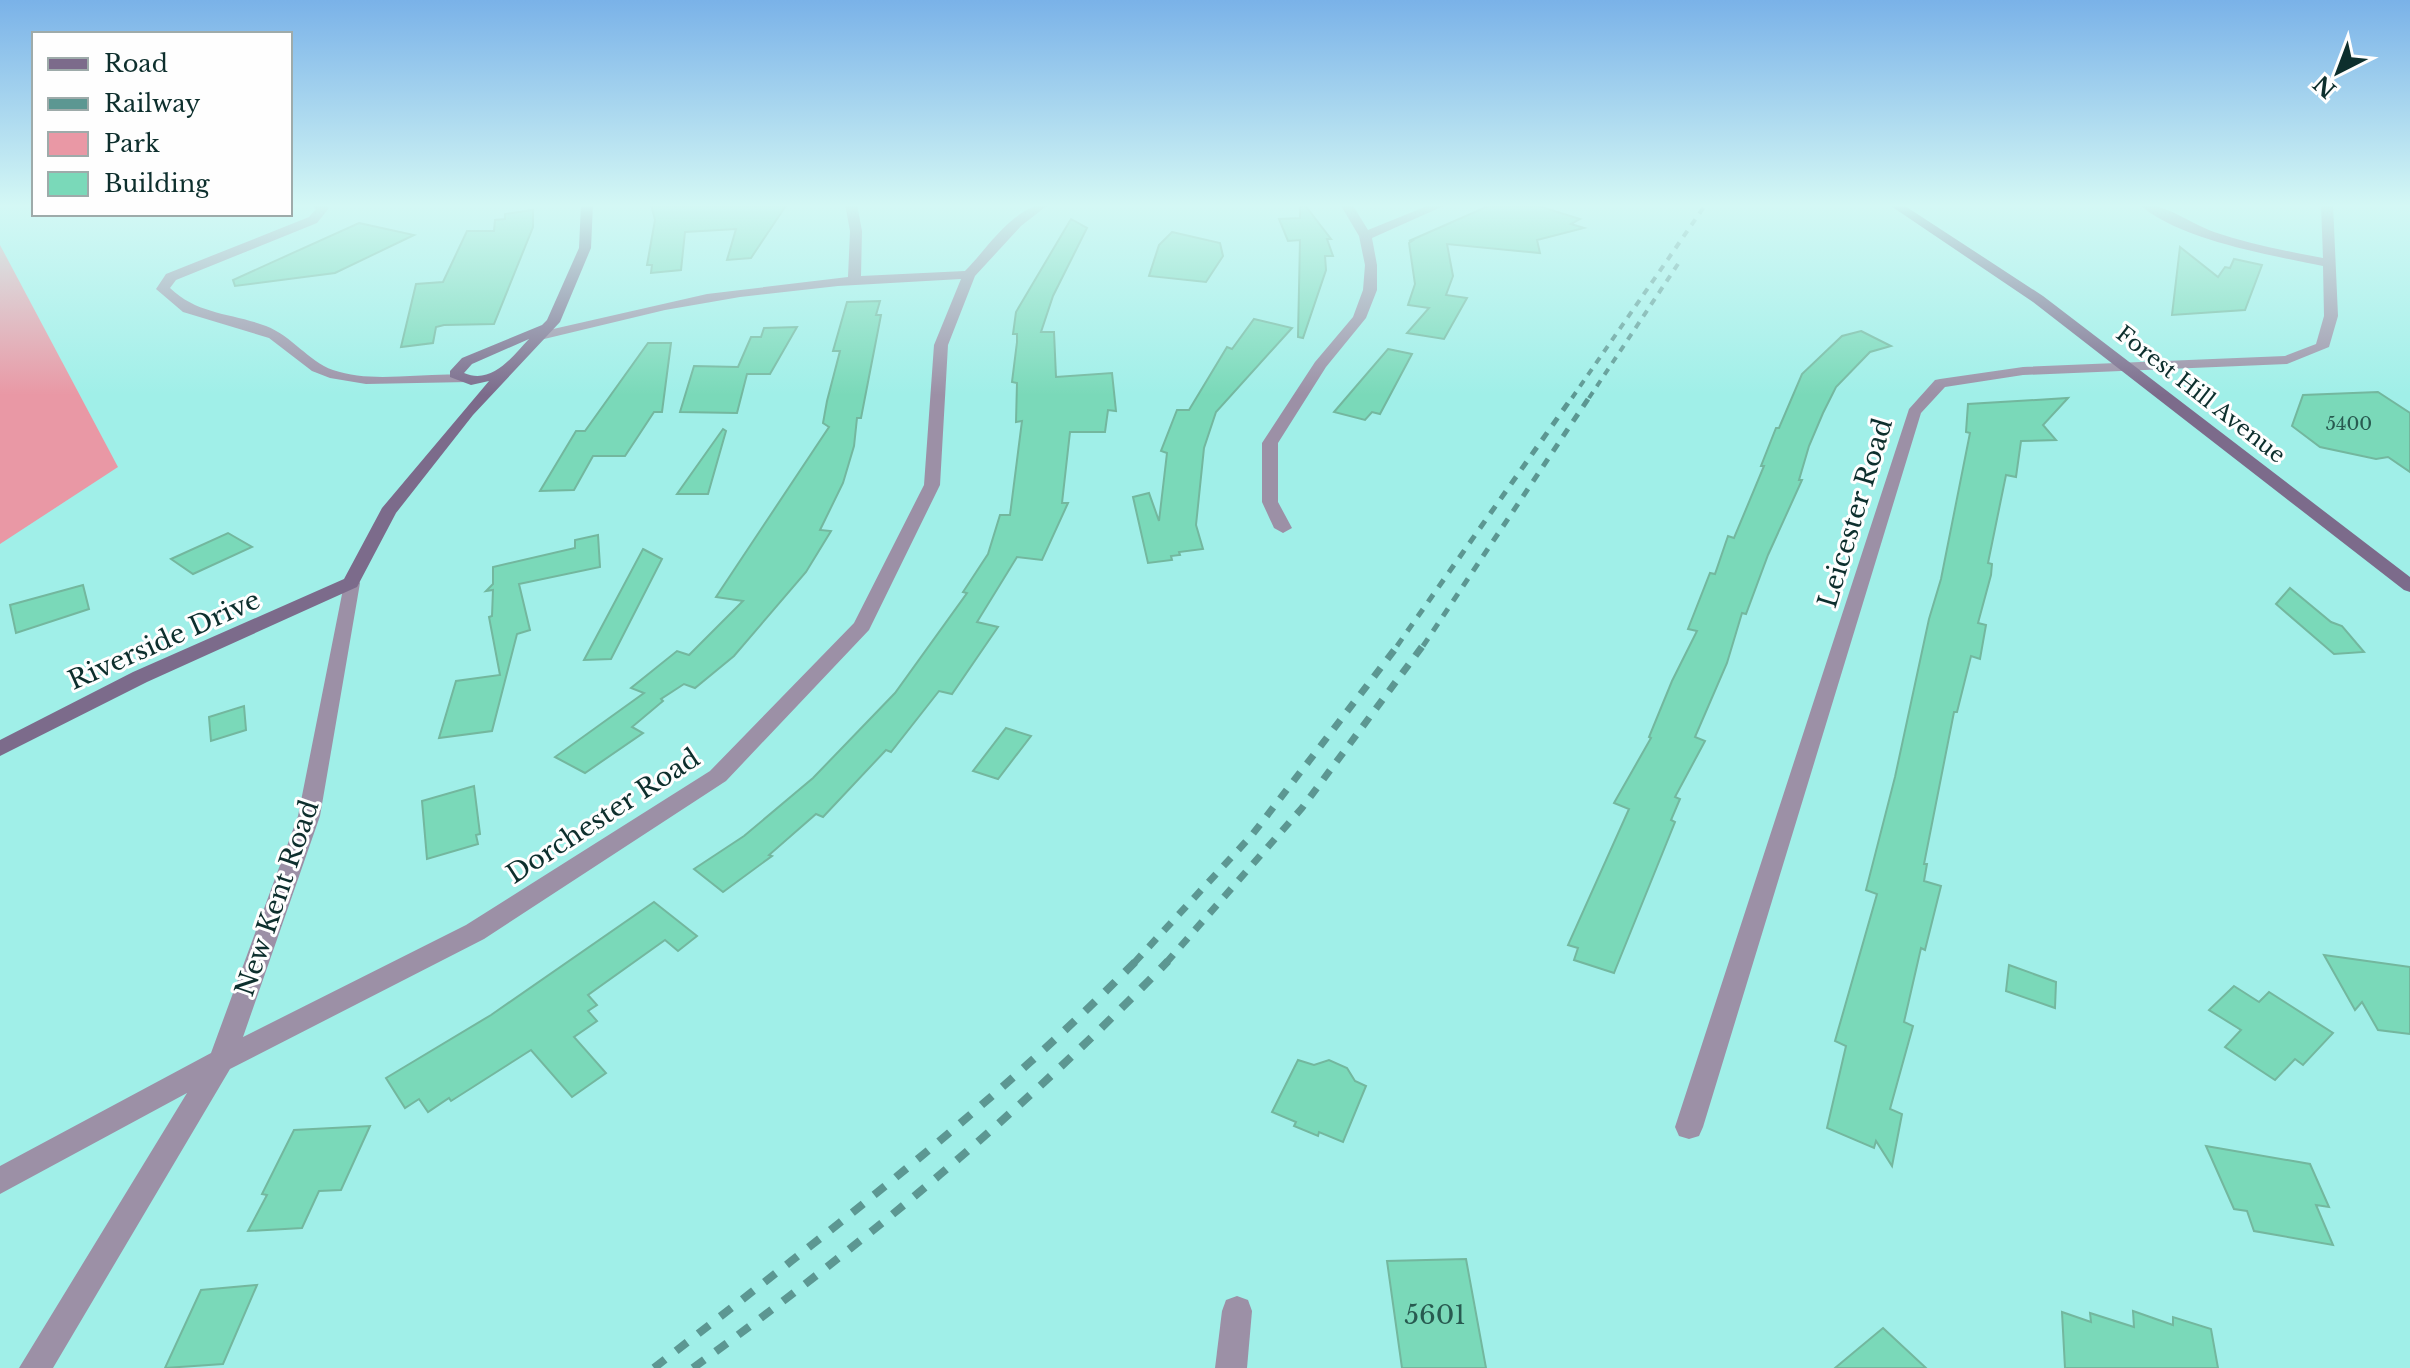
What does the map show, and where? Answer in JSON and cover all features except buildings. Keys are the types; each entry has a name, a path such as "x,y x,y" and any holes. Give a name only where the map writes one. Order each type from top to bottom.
{"street":[{"path":"194,268 171,277 163,289 176,305 201,316 275,335 302,359 332,375 368,380 418,377 467,380 489,379 509,368 509,358 471,360 455,374 467,380"},
{"name":"New Kent Road","path":"35,1368 221,1061 309,816 351,583 388,512 468,412 553,322 576,268"},
{"path":"854,268 854,279"},
{"name":"Dorchester Road","path":"0,1181 221,1061 475,932 718,776 862,626 932,485 941,345 969,275 976,268"},
{"path":"1283,528 1270,502 1270,443 1320,365 1359,318 1370,290 1371,268"},
{"name":"Forest Hill Avenue","path":"1992,268 2124,365 2410,586"},
{"name":"Leicester Road","path":"1689,1127 1914,412 1940,383 2023,371 2287,360 2322,347 2331,316 2328,268"},
{"path":"540,336 706,298 854,279 969,275"},
{"path":"418,377 471,360 553,322"},
{"path":"467,380 468,412"},
{"name":"Riverside Drive","path":"0,749 140,677 351,583"},
{"path":"1231,1368 1237,1311"}],"green space":[{"path":"0,268 12,268 118,467 0,544"}],"railway":[{"path":"1572,398 1662,268"},
{"path":"1589,398 1675,268"},
{"path":"1397,646 1573,396"},
{"path":"1423,646 1590,396"},
{"path":"1134,963 1252,835 1399,644"},
{"path":"1166,963 1302,808 1424,644"},
{"path":"693,1368 818,1274 940,1175 1056,1071 1168,961"},
{"path":"654,1368 962,1122 1022,1070 1134,963"}]}
